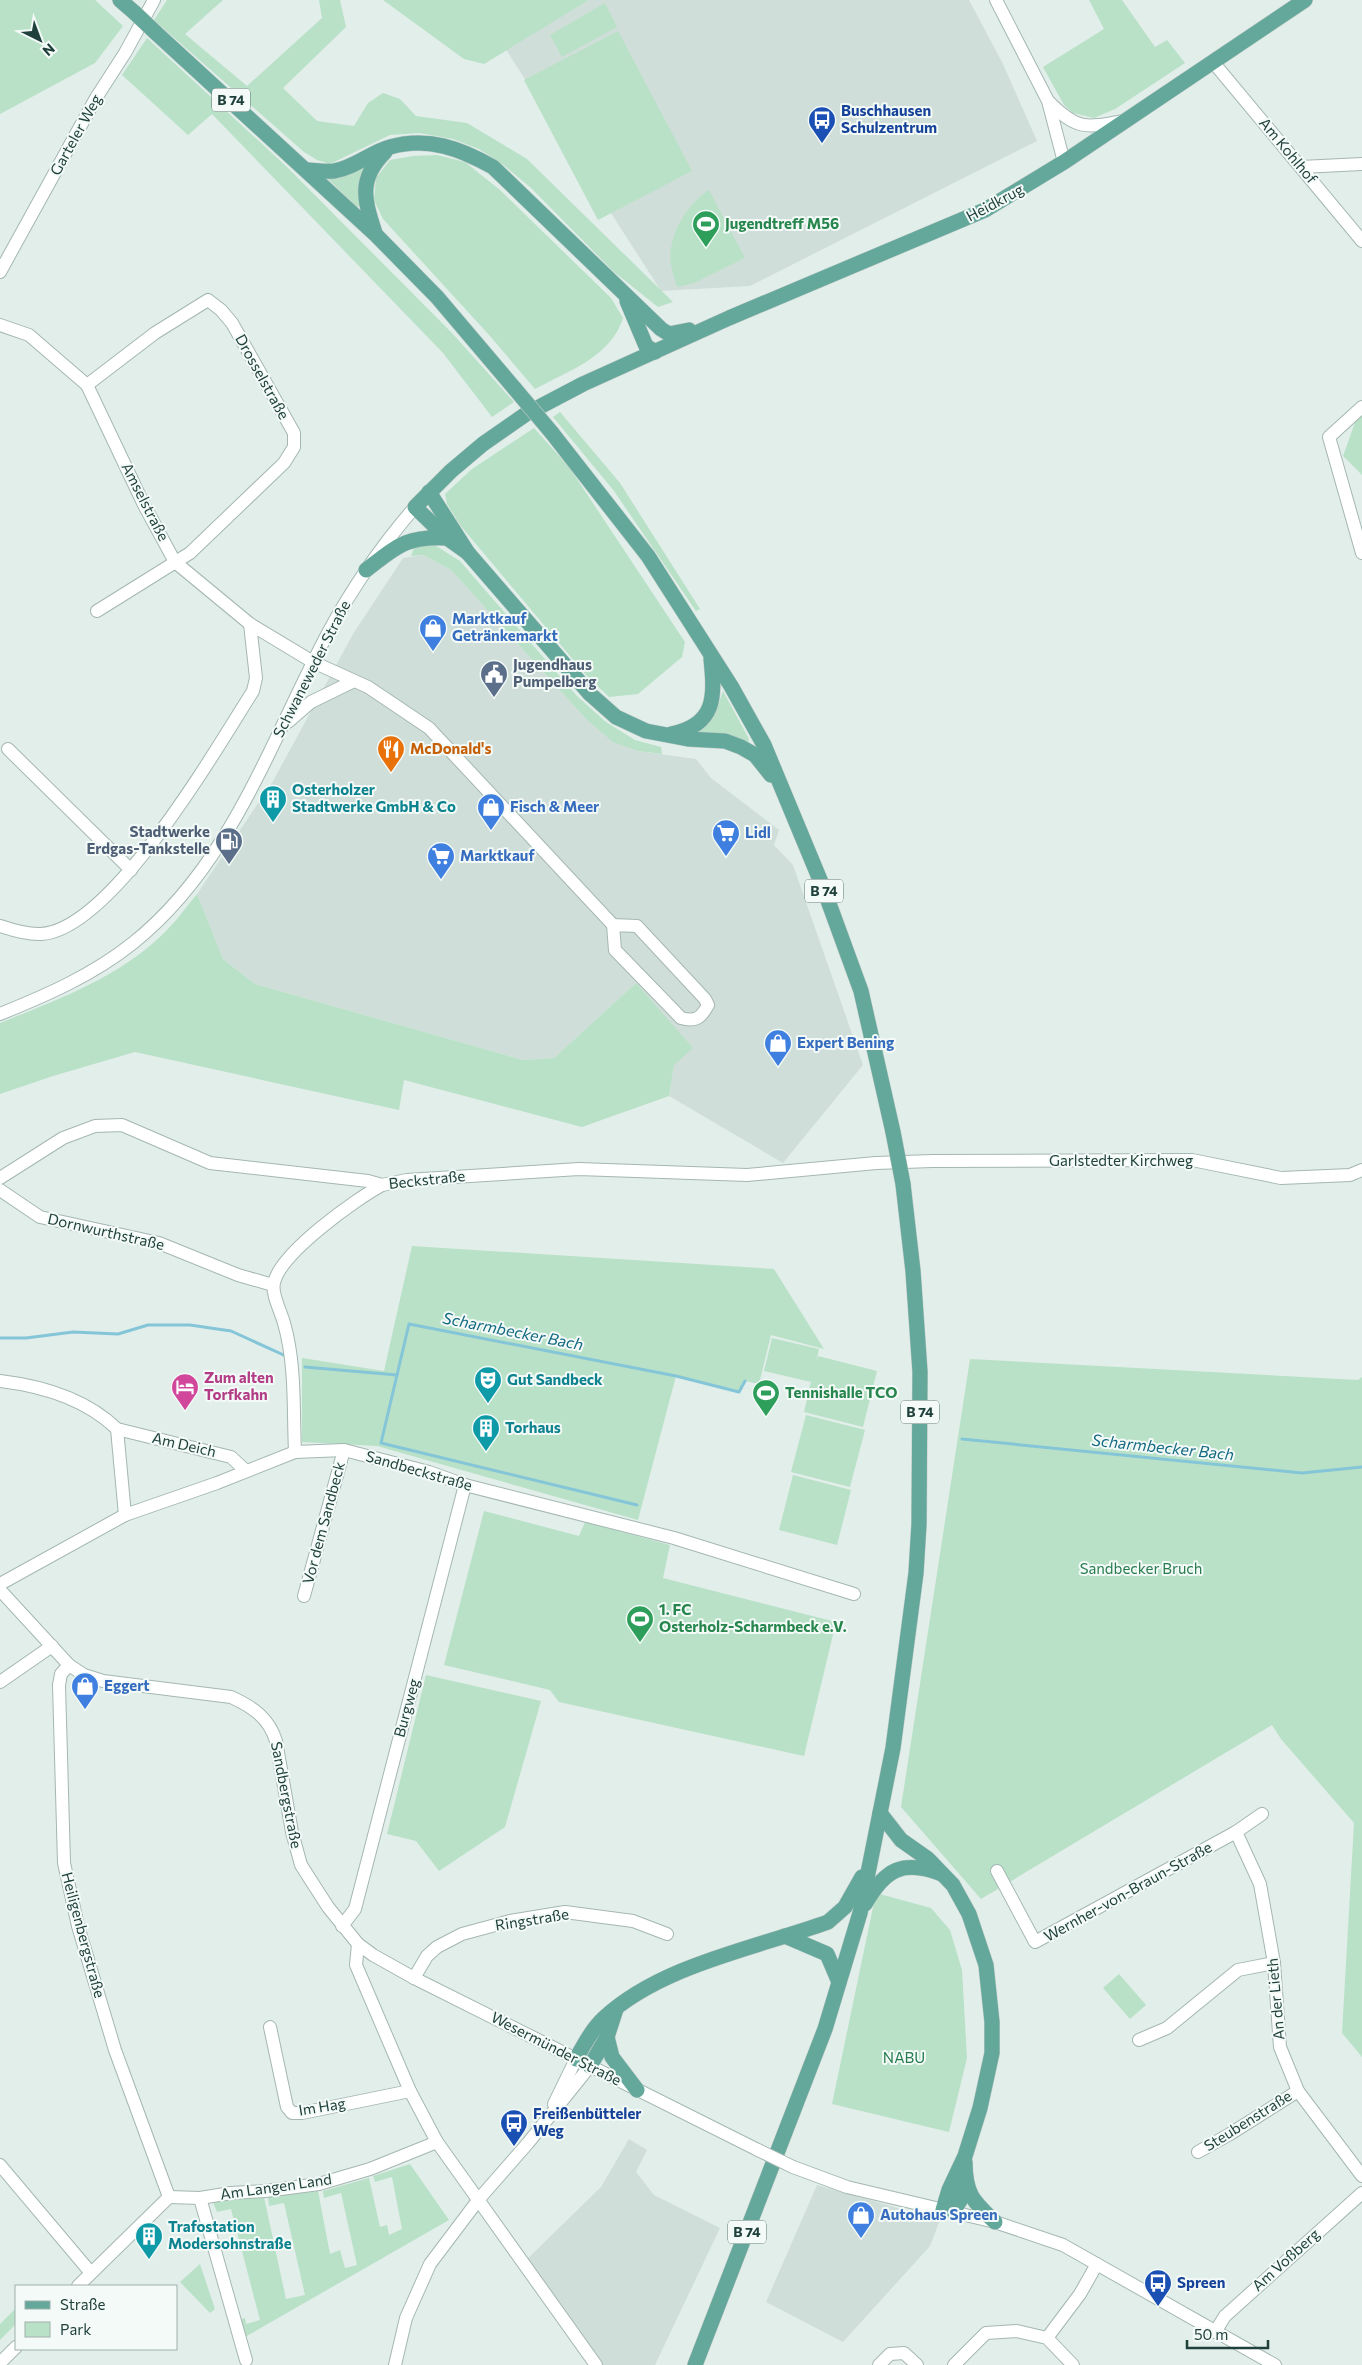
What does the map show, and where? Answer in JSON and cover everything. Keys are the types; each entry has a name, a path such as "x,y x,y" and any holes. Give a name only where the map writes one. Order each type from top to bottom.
{"main road":[{"name":"B 74","path":"120,0 375,234 437,297 552,433 648,556 731,686 764,745 823,888 861,991 903,1184 913,1271 920,1372 919,1524 916,1573 893,1748 860,1913 825,2029 695,2365"},
{"name":"Heidkrug","path":"655,352 729,318 976,214 1022,190 1305,0"},
{"path":"306,170 334,171 390,147 417,143 447,145 470,154 493,167 661,329 669,334 729,318"},
{"path":"375,234 364,189 368,174 375,162 390,147"},
{"path":"625,294 646,346 655,352 660,340 661,329"},
{"path":"630,363 639,349 642,337"},
{"name":"Schwaneweder Straße","path":"415,507 483,444 526,414 655,352"},
{"path":"429,492 468,553 590,694 616,717 646,731 688,739 725,741 741,747 755,755 784,792"},
{"path":"415,507 447,538 468,553"},
{"path":"366,570 399,544 426,537 447,538"},
{"path":"666,735 684,732 700,722 709,710 714,688 711,655"},
{"path":"880,1813 901,1840 928,1859 959,1895 978,1936 986,1965 992,2022 992,2053 980,2108 966,2156 949,2190 948,2211"},
{"path":"576,2059 598,2025 628,1998 648,1986 828,1922 837,1915 852,1896 870,1860"},
{"path":"860,1913 883,1878 894,1871 905,1867 919,1868 943,1875"},
{"path":"785,1936 827,1954 838,1982"},
{"path":"590,2066 606,2037 616,2009"},
{"path":"606,2037 612,2057 637,2090"},
{"path":"948,2211 964,2194 966,2156"},
{"path":"965,2184 979,2206 995,2222"}],"street":[{"name":"Garteler Weg","path":"0,272 91,106 125,53 154,0"},
{"path":"996,0 1048,101 1064,162"},
{"name":"Am Kohlhof","path":"1213,62 1362,241"},
{"path":"1048,101 1073,123 1093,127 1125,120"},
{"path":"1300,167 1362,164"},
{"name":"Drosselstraße","path":"87,385 156,332 208,300 222,310 232,323 294,433 294,447 284,463 190,553 175,562"},
{"name":"Amselstraße","path":"0,325 29,336 87,385 144,504 175,562 250,624 313,662 354,681 396,704 429,728 613,925"},
{"path":"1362,408 1329,437 1362,553"},
{"name":"Schwaneweder Straße","path":"0,1014 46,996 103,965 134,942 166,912 201,871 227,833 264,765 313,662 345,602 390,536 415,507"},
{"path":"97,611 175,562"},
{"path":"0,926 41,934 75,923 105,899 131,870 194,784 254,691 256,678 250,624"},
{"path":"282,727 311,702 354,681"},
{"path":"8,749 131,870"},
{"path":"613,925 637,926 705,999 708,1006 702,1017 693,1021 681,1018 615,950 613,925"},
{"name":"Beckstraße","path":"0,1178 63,1138 95,1126 122,1125 210,1163 368,1181 382,1185 407,1180 578,1169 747,1175 876,1163"},
{"name":"Garlstedter Kirchweg","path":"876,1163 1192,1160 1281,1178 1350,1175 1362,1170"},
{"path":"294,1452 291,1350 273,1285 278,1270 296,1250 360,1197 382,1185"},
{"name":"Dornwurthstraße","path":"0,1190 40,1217 159,1243 238,1275 273,1285"},
{"name":"Am Deich","path":"0,1381 25,1384 59,1394 100,1415 117,1429 231,1456 246,1471"},
{"path":"117,1429 125,1515"},
{"name":"Sandbeckstraße","path":"0,1584 125,1515 294,1452 344,1450 429,1472 465,1485 674,1538 854,1594"},
{"name":"Vor dem Sandbeck","path":"304,1596 344,1450"},
{"name":"Burgweg","path":"342,1926 355,1909 465,1485"},
{"name":"Sandbergstraße","path":"0,1590 69,1665 84,1675 102,1681 231,1698 251,1706 266,1720 273,1729 276,1741 292,1832 301,1865 342,1926 358,1944"},
{"path":"0,1682 52,1646"},
{"name":"Heiligenbergstraße","path":"69,1665 61,1674 59,1685 64,1862 78,1926 115,2050 169,2197"},
{"name":"Wernher-von-Braun-Straße","path":"997,1871 1035,1942 1236,1832 1262,1814"},
{"name":"An der Lieth","path":"1236,1832 1260,1884 1274,1963 1280,2047 1298,2091 1362,2176"},
{"name":"Ringstraße","path":"414,1978 427,1956 437,1947 462,1934 510,1921 565,1912 633,1921 667,1934"},
{"path":"358,1944 356,1965 410,2091 437,2142 596,2365"},
{"name":"Wesermünder Straße","path":"358,1944 373,1955 414,1978 793,2167 847,2187 995,2222 1063,2245 1275,2365"},
{"path":"1139,2040 1167,2028 1238,1970 1274,1963"},
{"name":"Im Hag","path":"270,2027 287,2107 292,2113 302,2113 410,2091"},
{"path":"550,2114 576,2059"},
{"path":"395,2365 406,2318 430,2264 479,2199 574,2088 590,2066"},
{"name":"Steubenstraße","path":"1198,2152 1298,2091"},
{"name":"Am Langen Land","path":"169,2197 200,2198 319,2184 370,2169 437,2142"},
{"path":"0,2165 92,2273"},
{"name":"Am Voßberg","path":"1215,2332 1229,2312 1362,2193"},
{"path":"79,2285 169,2197"},
{"path":"200,2198 246,2360"},
{"path":"1047,2338 1080,2294 1098,2264"},
{"path":"954,2365 986,2333 1016,2331 1047,2338 1073,2365"},
{"path":"0,2363 15,2348"},
{"path":"879,2365 890,2354 904,2353 917,2365"}],"shaded area":[{"path":"589,0 969,0 1003,64 1037,141 750,286 661,291 505,48"},
{"path":"424,555 451,570 586,719 638,751 696,759 711,778 779,830 774,845 793,865 863,1065 783,1163 669,1096 674,1065 636,983 554,1058 523,1060 255,984 223,959 197,894 273,781 353,634 403,558"},
{"path":"629,2139 647,2150 636,2172 654,2195 720,2228 655,2365 596,2365 553,2293 520,2266 601,2187"},
{"path":"817,2185 940,2220 930,2246 843,2342 766,2302"}],"green space":[{"path":"0,0 95,0 123,26 95,63 0,114"},
{"path":"167,0 223,0 185,34 247,86 322,18 319,0 340,0 346,27 283,88 317,121 354,126 368,103 383,93 400,99 416,116 467,123 527,159 673,302 658,307 614,272 531,188 501,163 479,149 453,139 419,133 390,135 330,164 317,160 304,152 154,20"},
{"path":"383,0 589,0 484,64 464,59"},
{"path":"1089,0 1122,0 1155,47 1167,40 1185,63 1115,109 1094,118 1073,113 1064,105 1043,67 1104,29"},
{"path":"605,3 617,27 562,57 550,35"},
{"path":"618,31 692,171 598,220 524,80"},
{"path":"147,38 287,167 451,332 514,402 492,417 443,353 212,114 188,135 122,75"},
{"path":"437,155 465,162 500,190 611,298 623,318 617,332 599,353 574,369 535,389 490,336 383,219 374,200 376,178 390,160 413,156"},
{"path":"371,159 360,206 357,207 326,177"},
{"name":"Jugendtreff M56","path":"709,190 745,258 694,283 677,287 671,267 672,243 675,232 686,212"},
{"path":"560,412 620,483 700,609 696,611 614,491 553,417"},
{"path":"1362,416 1362,475 1343,456 1357,417"},
{"path":"534,428 569,467 685,642 682,657 638,694 609,697 586,675 460,525 447,504 445,494 472,469"},
{"path":"433,544 460,561 577,696 606,722 635,740 661,747 662,754 638,751 613,742 586,719 451,570 424,555 411,556 415,545"},
{"path":"723,691 749,739 748,743 696,734 712,720"},
{"path":"197,894 223,959 255,984 523,1060 554,1058 636,983 693,1048 674,1065 669,1096 582,1127 404,1080 399,1110 135,1052 0,1094 0,1023 43,1006 106,976 126,964 167,930"},
{"path":"412,1246 774,1269 824,1349 771,1335 759,1384 745,1381 739,1392 676,1376 638,1520 377,1446 302,1442 302,1358 384,1371"},
{"path":"772,1338 819,1349 816,1362 818,1356 877,1371 863,1427 804,1412 811,1382 764,1371"},
{"name":"Sandbecker Bruch","path":"970,1359 1358,1380 1362,1377 1362,2057 1342,2033 1354,1823 1281,1739 1272,1725 981,1899 901,1807"},
{"path":"806,1415 865,1430 850,1487 791,1472"},
{"path":"793,1475 851,1490 837,1545 779,1530"},
{"name":"1. FC Osterholz-Scharmbeck e.V.","path":"484,1511 579,1536 585,1522 670,1545 663,1578 836,1622 804,1756 559,1702 550,1690 444,1665"},
{"path":"426,1675 541,1701 505,1827 439,1871 416,1841 387,1834"},
{"name":"NABU","path":"876,1893 931,1908 950,1930 962,1970 967,2058 949,2132 832,2104"},
{"path":"1119,1974 1146,2005 1130,2019 1103,1988"},
{"path":"410,2164 449,2220 245,2337 239,2320 245,2318 246,2324 260,2320 231,2209 217,2212 212,2200 264,2197 286,2299 305,2295 284,2203 269,2206 268,2197 318,2191 330,2254 340,2250 345,2268 357,2265 341,2193 324,2198 323,2191 369,2178 380,2227 387,2225 389,2235 402,2229 392,2177 375,2182 373,2176"},
{"path":"200,2264 215,2309 210,2313 180,2282"},
{"path":"15,2309 15,2325 0,2340 0,2324"}],"waterway":[{"name":"Scharmbecker Bach","path":"637,1505 381,1443 409,1324 676,1376 739,1392 745,1381"},
{"name":"Scharmbecker Bach","path":"0,1338 26,1338 73,1332 118,1334 148,1325 190,1325 231,1331 288,1357"},
{"name":"Scharmbecker Bach","path":"305,1367 397,1375"},
{"name":"Scharmbecker Bach","path":"962,1439 1302,1473 1362,1467"}],"place":[{"name":"Buschhausen Schulzentrum","path":"822,144"},
{"name":"Jugendtreff M56","path":"706,248"},
{"name":"Marktkauf Getränkemarkt","path":"433,652"},
{"name":"Jugendhaus Pumpelberg","path":"494,698"},
{"name":"McDonald's","path":"391,773"},
{"name":"Osterholzer Stadtwerke GmbH & Co","path":"273,823"},
{"name":"Fisch & Meer","path":"491,831"},
{"name":"Lidl","path":"726,857"},
{"name":"Stadtwerke Erdgas-Tankstelle","path":"229,865"},
{"name":"Marktkauf","path":"441,880"},
{"name":"Expert Bening","path":"778,1067"},
{"name":"Gut Sandbeck","path":"488,1404"},
{"name":"Zum alten Torfkahn","path":"185,1411"},
{"name":"Tennishalle TCO","path":"766,1417"},
{"name":"Torhaus","path":"486,1452"},
{"name":"1. FC Osterholz-Scharmbeck e.V.","path":"640,1643"},
{"name":"Eggert","path":"85,1710"},
{"name":"Freißenbütteler Weg","path":"514,2147"},
{"name":"Autohaus Spreen","path":"861,2239"},
{"name":"Trafostation Modersohnstraße","path":"149,2260"},
{"name":"Spreen","path":"1158,2307"}]}
